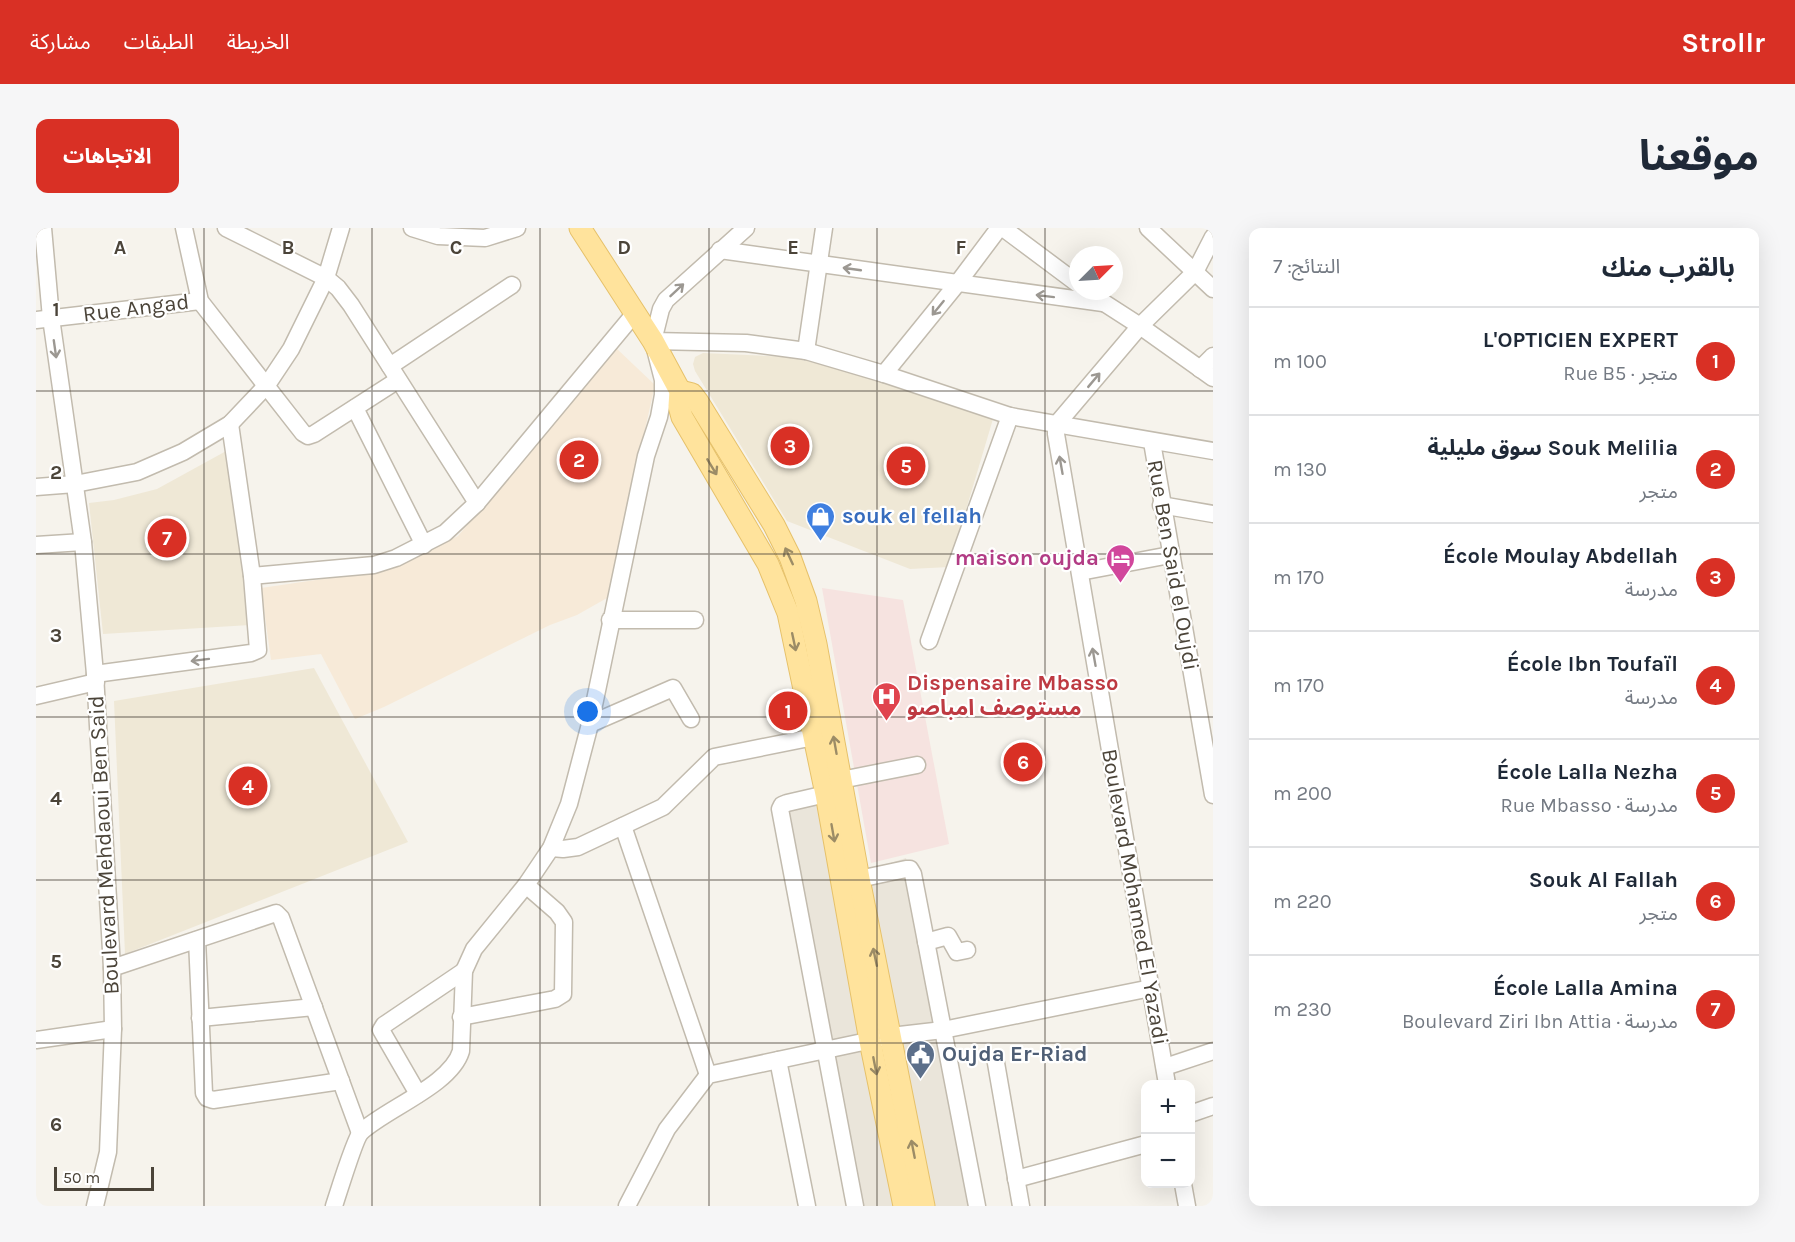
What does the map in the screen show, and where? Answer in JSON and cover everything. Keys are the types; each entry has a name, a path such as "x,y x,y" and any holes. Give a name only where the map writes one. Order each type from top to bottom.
{"main road":[{"path":"580,228 653,341 680,391 679,406 682,417 753,536 782,594 814,737 833,787 859,879 924,1206"},
{"path":"680,391 692,394 698,402 774,525 796,573 813,626 833,787 870,1041 904,1206"}],"street":[{"name":"Boulevard Mehdaoui Ben Said","path":"43,228 43,319 75,484 83,542 95,678 112,968 113,1029 108,1152 95,1206"},
{"path":"184,228 200,301 303,433 308,436 355,408 394,373 512,285"},
{"path":"226,228 326,278 338,288 477,503"},
{"path":"36,487 75,484 137,472 183,452 230,424 267,385 291,349 326,278 341,228"},
{"path":"412,228 485,238 517,228"},
{"path":"334,1206 360,1133 418,1094 458,1062 461,1052 464,970 474,949 526,885 551,848 569,804 590,724 646,456 659,417 663,380 653,341 657,319 666,300 746,228"},
{"path":"806,351 824,228"},
{"path":"884,374 999,228"},
{"path":"1003,228 1069,277"},
{"path":"1148,228 1213,289"},
{"path":"1056,425 1140,326 1195,272 1213,237"},
{"path":"720,250 1103,303"},
{"path":"1099,300 1207,374 1213,356"},
{"name":"Rue Angad","path":"43,319 200,301"},
{"path":"252,576 374,565 424,545 453,526 477,503 635,313"},
{"path":"653,341 746,343 806,351 1010,416 1213,452"},
{"path":"355,408 424,545"},
{"path":"928,641 1010,416"},
{"path":"36,696 95,678 258,650 252,576 230,424"},
{"name":"Boulevard Mohamed El Yazadi","path":"1056,425 1167,1080"},
{"name":"Rue Ben Said el Oujdi","path":"1152,442 1161,505 1213,795"},
{"path":"1161,505 1213,514"},
{"path":"36,545 83,542"},
{"path":"1080,572 1170,555"},
{"path":"610,620 695,620"},
{"path":"590,724 670,688 675,690 691,719"},
{"path":"551,848 579,847 669,803 708,761 714,758 814,737"},
{"path":"855,1206 780,809 782,805 833,787 917,765"},
{"path":"623,826 708,1075"},
{"path":"859,879 910,868 913,874 977,1206"},
{"path":"461,1017 555,999 563,994 564,922 557,912 526,885"},
{"path":"112,968 276,913 281,918 360,1133"},
{"path":"926,942 948,936 957,952 967,950"},
{"path":"197,940 204,1093 207,1098 213,1100 341,1081"},
{"path":"418,1094 381,1030 384,1025 464,970"},
{"path":"627,1206 667,1128 708,1075 891,1036 943,1030 1151,988"},
{"path":"200,1018 314,1007"},
{"path":"36,1040 113,1029"},
{"path":"1165,1067 1213,1051"},
{"path":"778,1060 807,1206"},
{"path":"996,1063 1021,1206"},
{"path":"1195,1113 1213,1106"},
{"path":"1016,1179 1141,1145"},
{"path":"1184,1188 1187,1206"}],"shaded area":[{"path":"615,347 655,385 607,598 577,615 550,625 355,719 321,654 271,660 261,588 391,569 458,536"},
{"path":"703,353 790,357 865,375 993,419 949,567 910,569 787,521 695,371 693,364 695,357"},
{"path":"228,450 250,625 103,634 89,503 114,500 157,489"},
{"name":"Dispensaire Mbasso مستوصف امباصو","path":"822,588 903,600 949,844 871,863"},
{"path":"314,668 408,842 125,954 114,701"},
{"path":"816,794 831,882 906,858 971,1206 858,1206 780,801"}],"place":[{"name":"École Moulay Abdellah","path":"790,446"},
{"name":"Souk Melilia سوق مليلية","path":"579,460"},
{"name":"École Lalla Nezha","path":"906,466"},
{"name":"École Lalla Amina","path":"167,538"},
{"name":"souk el fellah","path":"821,542"},
{"name":"maison oujda","path":"1120,584"},
{"name":"L'OPTICIEN EXPERT","path":"788,711"},
{"name":"Dispensaire Mbasso مستوصف امباصو","path":"886,722"},
{"name":"Souk Al Fallah","path":"1023,762"},
{"name":"École Ibn Toufaïl","path":"248,786"},
{"name":"Oujda Er-Riad","path":"921,1080"}]}
